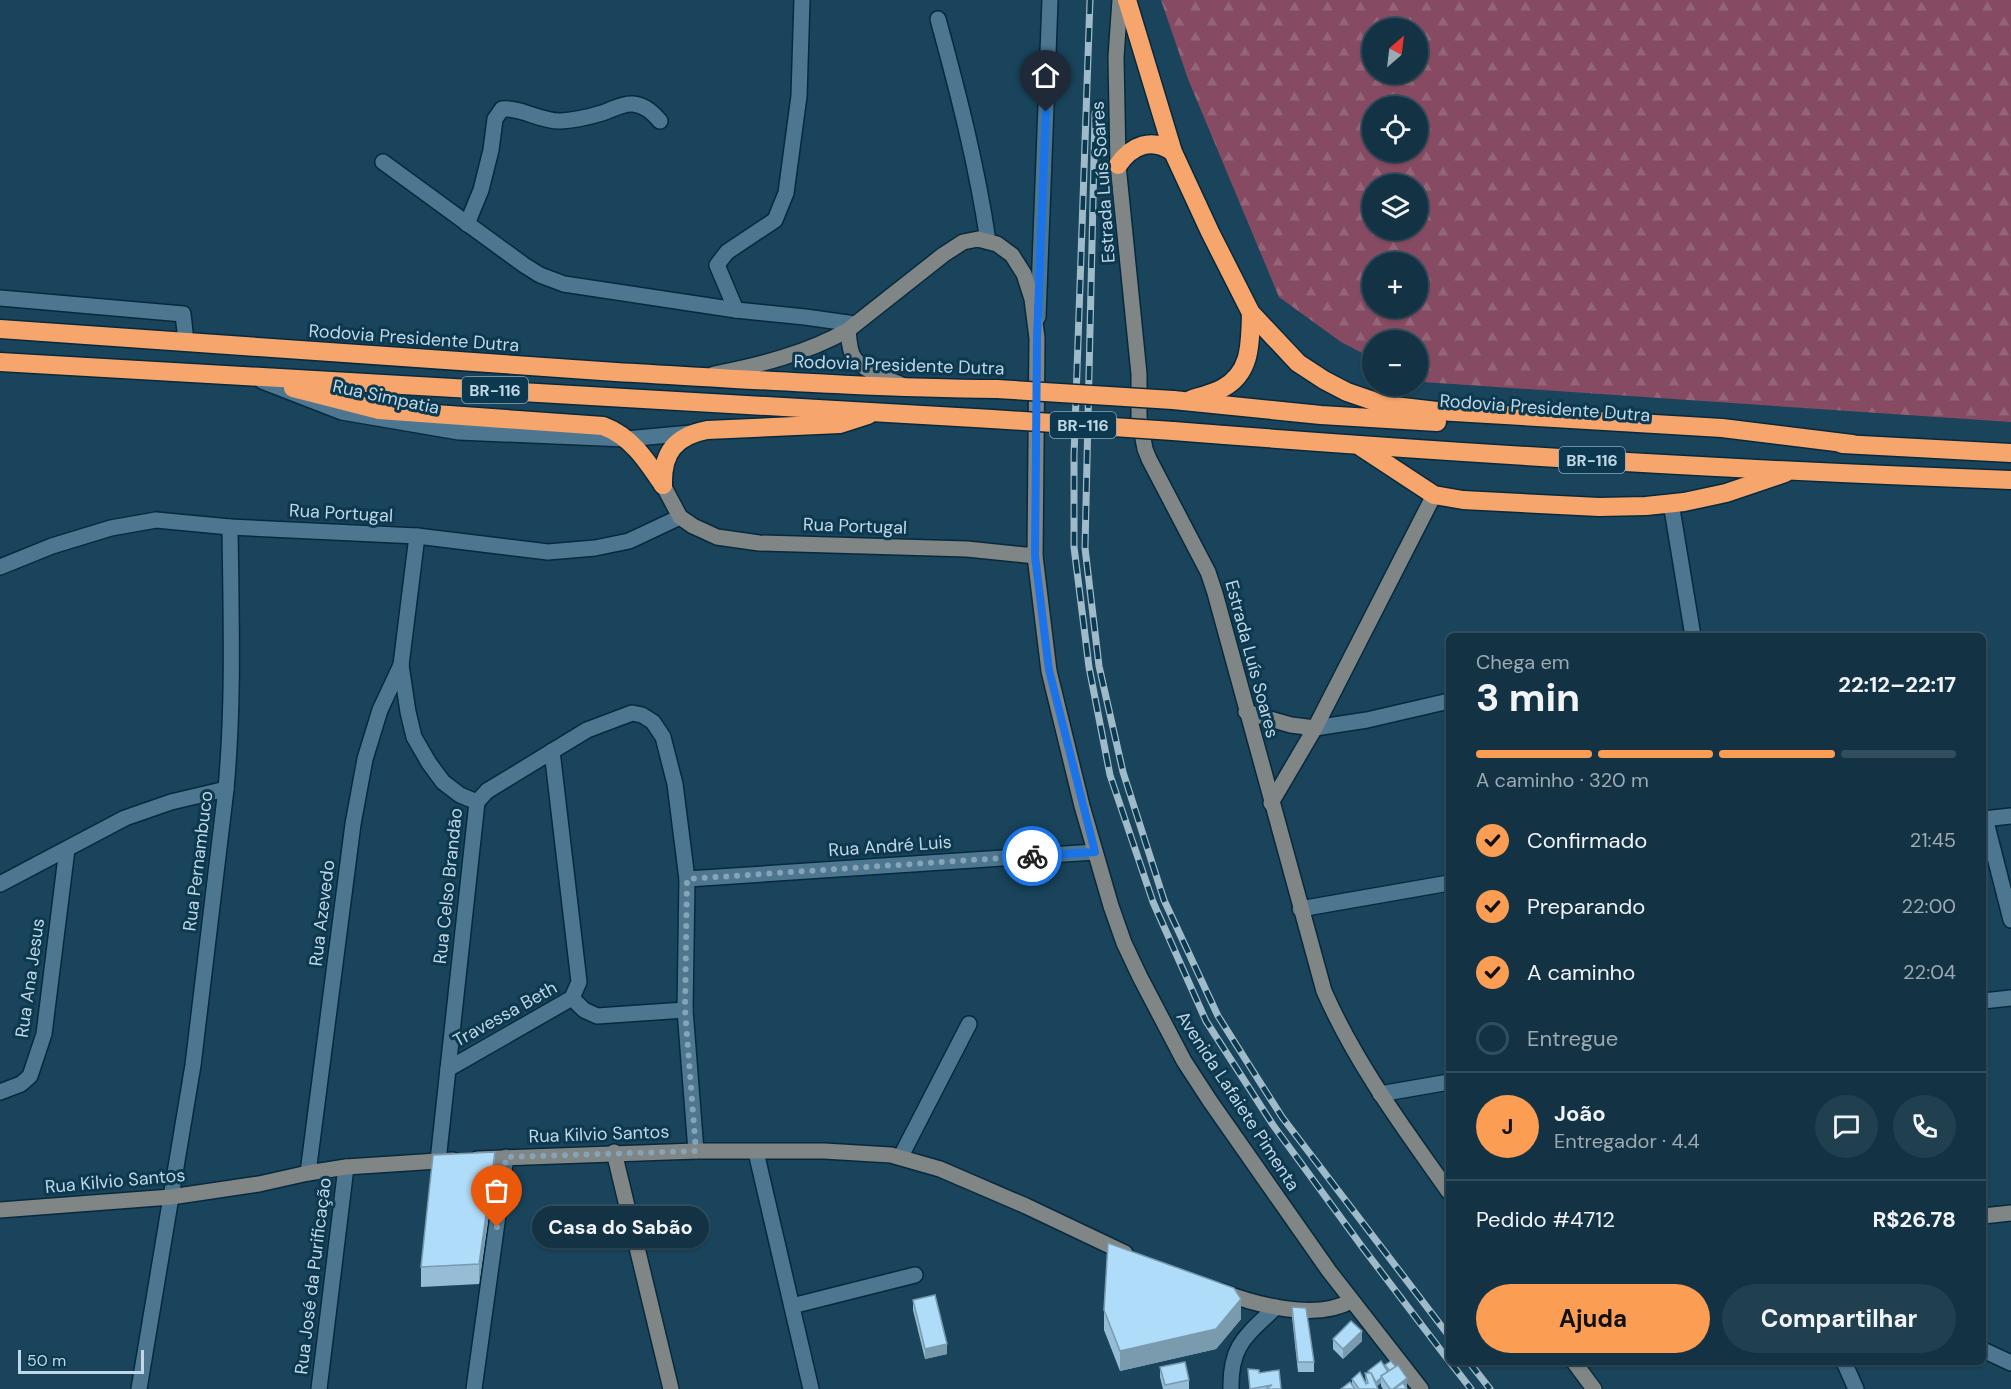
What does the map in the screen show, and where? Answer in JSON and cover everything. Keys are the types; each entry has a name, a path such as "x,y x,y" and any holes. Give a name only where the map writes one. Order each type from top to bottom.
{"highway":[{"path":"1127,0 1173,152 1210,232 1251,313 1298,363 1347,392 1385,405 1437,411 1722,428 1852,444"},
{"path":"1118,165 1131,150 1141,145 1153,143 1173,152"},
{"path":"1179,401 1223,389 1239,377 1250,349 1251,313"},
{"path":"0,320 270,336 395,348 447,362"},
{"name":"Rodovia Presidente Dutra","path":"0,329 447,362 909,388 997,389 1179,401 1321,415 1764,442 1852,444 2011,453"},
{"name":"BR-116","path":"0,362 992,419 1360,446 2011,480"},
{"path":"257,378 380,410 603,426 614,430 638,449 663,485"},
{"path":"663,485 665,461 675,444 691,433 707,430 840,424 878,412"},
{"path":"1360,446 1434,495 1463,500 1599,507 1646,506 1726,493 1793,470"}],"main road":[{"name":"Estrada Luís Soares","path":"1120,0 1116,57 1118,165 1139,374 1139,417 1145,449 1208,572 1215,592 1324,992 1346,1039 1380,1094 1446,1188"},
{"path":"702,377 796,354 852,327 954,247 972,240 988,241"},
{"name":"Avenida Lafaiete Pimenta","path":"988,241 997,244 1012,255 1024,274 1032,299 1037,338 1035,556 1049,670 1095,852 1124,943 1157,1012 1179,1051 1244,1150 1352,1301 1421,1389"},
{"path":"852,327 850,343 855,360 872,371 909,388"},
{"path":"663,485 680,517"},
{"path":"1271,803 1315,728 1434,495"},
{"name":"Rua Portugal","path":"680,517 717,537 759,543 967,549 1035,556"},
{"path":"1246,712 1291,725 1315,728"},
{"name":"Rua Kilvio Santos","path":"0,1210 171,1197 259,1184 346,1167 614,1152 824,1151 901,1156 950,1174 1142,1261"},
{"path":"614,1152 671,1389"},
{"path":"1986,1216 2011,1213"},
{"path":"1210,1287 1276,1307 1304,1310 1332,1309 1352,1301"},
{"path":"1576,1365 1594,1389"}],"street":[{"path":"736,310 717,265 727,252 775,220 786,193 799,96 802,0"},
{"path":"1037,338 1050,0"},
{"path":"938,19 962,105 981,193 988,241"},
{"path":"468,225 486,170 495,119 502,109 511,109 542,119 559,121 581,118 633,104 649,110 660,120"},
{"path":"383,162 524,265 540,275 564,284 736,310 805,316 852,327"},
{"path":"0,298 183,314 185,332"},
{"path":"626,439 691,433"},
{"path":"1671,503 1693,633"},
{"name":"Rua Portugal","path":"0,567 52,546 111,528 156,520 417,537 548,552 595,548 628,541 680,517"},
{"name":"Rua Pernambuco","path":"139,1389 193,1065 229,762 230,526"},
{"name":"Rua Celso Brandão","path":"417,537 401,665 412,729 424,754 443,782 460,795 477,802 438,1161"},
{"name":"Rua Azevedo","path":"308,1173 355,813 365,759 380,710 401,665"},
{"path":"1315,728 1367,720 1446,702"},
{"path":"477,802 487,791 586,730 632,713 642,715 653,722 663,737 675,784 687,879 685,1010 696,1151"},
{"path":"552,751 579,982 572,998"},
{"path":"0,884 125,818 171,802 226,789"},
{"path":"1986,819 2011,816"},
{"path":"1986,826 2011,920"},
{"name":"Rua Ana Jesus","path":"0,1092 21,1084 30,1076 44,1034 66,849"},
{"name":"Rua André Luis","path":"687,879 1095,852"},
{"path":"1300,909 1446,884"},
{"name":"Travessa Beth","path":"448,1069 572,998 584,1010 597,1016 685,1010"},
{"path":"1986,1001 2011,998"},
{"path":"901,1156 969,1024"},
{"path":"1380,1094 1446,1083"},
{"path":"756,1152 811,1389"},
{"path":"474,1389 506,1157"},
{"name":"Rua José da Purificação","path":"319,1389 346,1167"},
{"path":"792,1306 915,1275"},
{"path":"1230,1389 1230,1367 1236,1348 1276,1307"},
{"path":"1986,1351 2011,1363"},
{"path":"1845,1365 1856,1389"}],"green space":[{"path":"1161,0 2011,0 2011,422 1428,382 1428,330 1362,330 1362,353 1341,342 1279,297 1188,79"}],"building":[{"path":"495,1152 479,1264 421,1267 433,1155"},
{"path":"1108,1243 1234,1288 1241,1299 1216,1329 1120,1351 1104,1310"},
{"path":"935,1295 947,1344 925,1349 913,1300"},
{"path":"1292,1307 1306,1308 1314,1362 1298,1362"},
{"path":"1351,1321 1362,1331 1343,1349 1333,1339"},
{"path":"1381,1361 1388,1372 1376,1382 1368,1371"},
{"path":"1391,1361 1396,1367 1390,1371 1385,1365"},
{"path":"1185,1362 1189,1380 1165,1385 1160,1367"},
{"path":"1398,1365 1407,1378 1390,1389 1381,1376"},
{"path":"1248,1369 1259,1370 1259,1373 1279,1370 1281,1389 1267,1388 1272,1385 1250,1389"},
{"path":"1360,1372 1366,1384 1368,1383 1365,1373 1371,1373 1378,1389 1359,1389 1352,1379"},
{"path":"1350,1382 1355,1389 1341,1389"},
{"path":"1403,1383 1407,1389 1394,1389"}],"railway":[{"path":"1090,0 1074,456 1074,547 1089,667 1110,775 1153,902 1206,1021 1273,1125 1446,1357"},
{"path":"1095,114 1085,548 1099,666 1123,772 1164,900 1218,1016 1282,1117 1446,1332"},
{"path":"1452,1365 1471,1389"},
{"path":"1471,1365 1490,1389"}],"way so far":[{"path":"497,1227 506,1157 696,1151 685,1010 687,879 1032,856"}],"place":[{"name":"Casa do Sabão","path":"497,1227"}],"route":[{"path":"1032,856 1095,852 1049,670 1035,556 1037,338 1046,112"}]}
